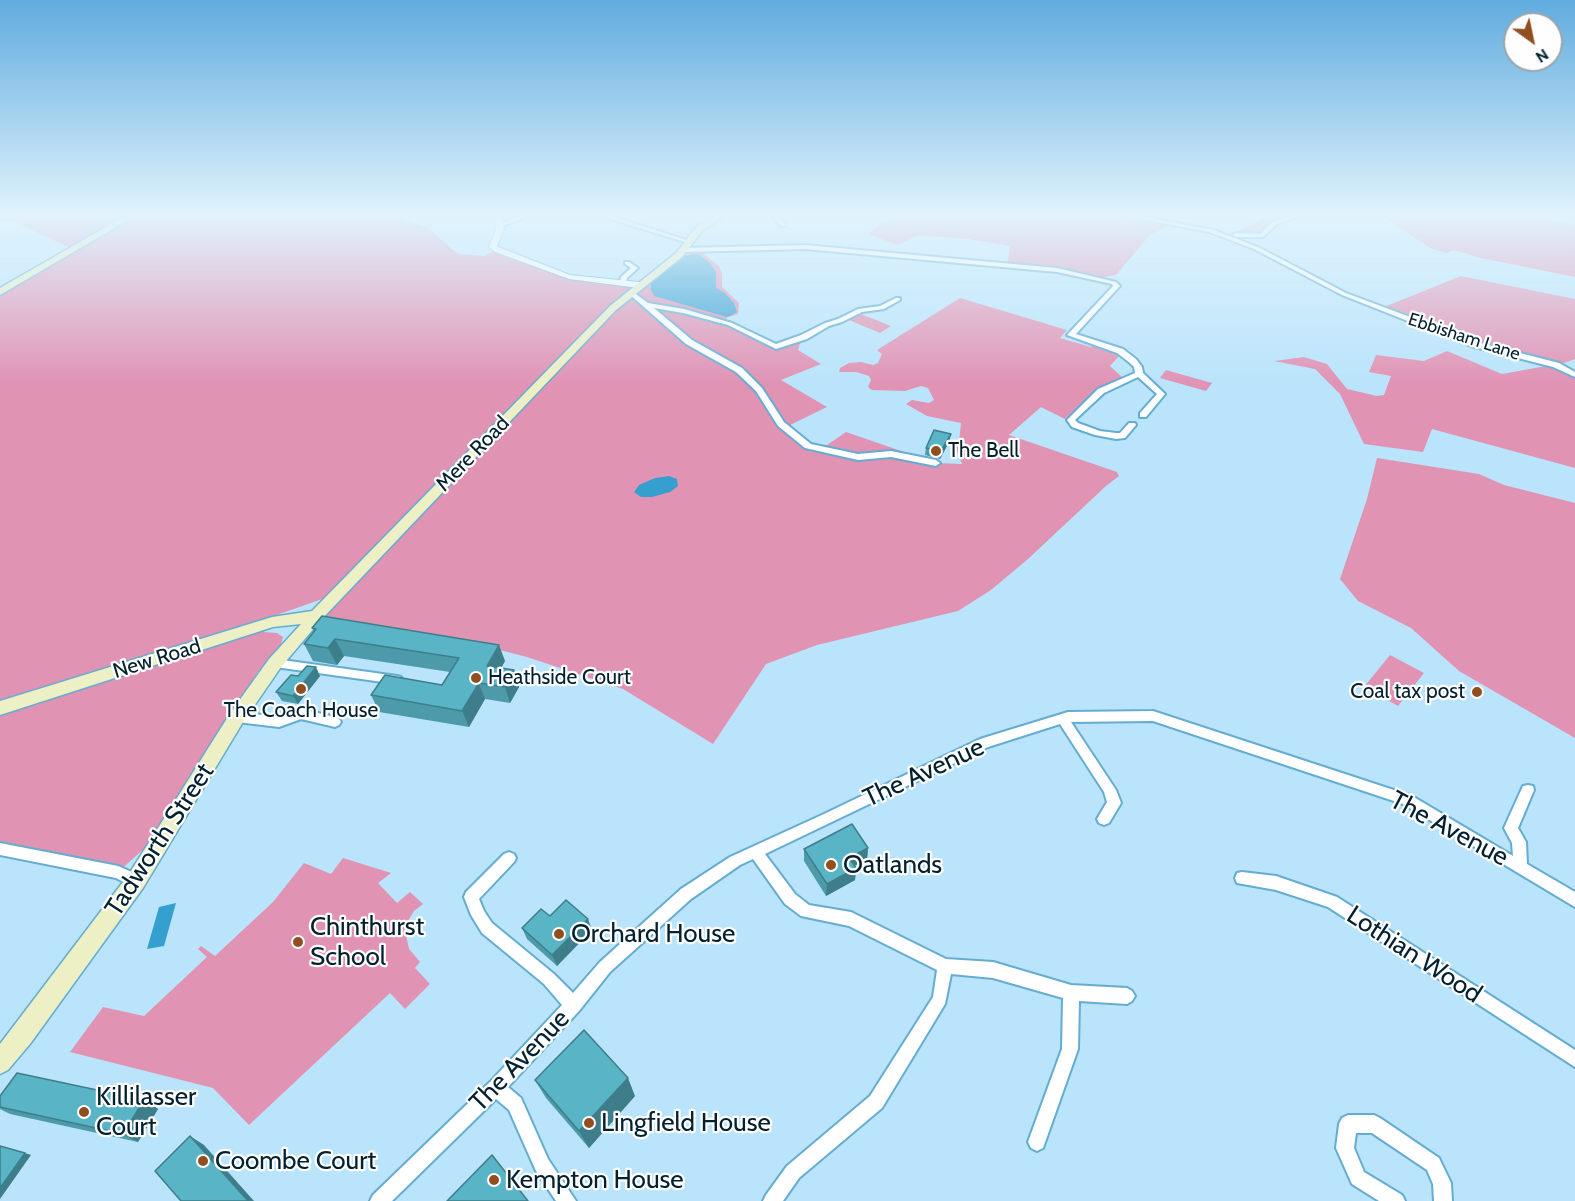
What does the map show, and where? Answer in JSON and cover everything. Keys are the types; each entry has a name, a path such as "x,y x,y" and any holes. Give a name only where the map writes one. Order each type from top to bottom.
{"main road":[{"path":"0,292 34,272"},
{"name":"Mere Road","path":"316,615 631,287 651,272"},
{"name":"Tadworth Street","path":"0,1062 22,1036 136,881 237,717 275,663 316,615"},
{"name":"New Road","path":"0,708 272,622 316,615"}],"street":[{"path":"556,272 569,277 631,287"},
{"path":"631,272 624,277 646,304 689,342 744,374 768,402 781,423 808,446 858,457 891,453 936,463"},
{"path":"1066,272 1116,284 1071,333 1072,336 1120,351 1133,361 1138,367 1139,374 1161,394 1143,415"},
{"name":"Ebbisham Lane","path":"1302,272 1344,294 1474,344 1556,365 1575,375"},
{"path":"646,304 719,320 776,347 804,337 856,312 882,308 898,299"},
{"path":"1132,425 1122,436 1116,436 1098,433 1075,424 1071,420 1101,391 1139,374"},
{"path":"275,663 410,682"},
{"path":"237,717 279,722 301,714 335,722"},
{"name":"The Avenue","path":"379,1201 496,1088 605,967 686,894 735,861 757,853 984,743 1063,718 1153,716 1407,800 1575,900"},
{"path":"1063,718 1110,790 1114,803 1104,819"},
{"path":"1520,867 1519,842 1511,828 1528,790"},
{"path":"0,849 118,872 136,881"},
{"path":"757,853 790,899 806,911 851,919 945,966 993,970 1071,993 1127,996"},
{"path":"509,858 471,897 478,915 488,928 549,979 573,1005"},
{"name":"Lothian Wood","path":"1242,878 1276,883 1332,902 1575,1059"},
{"path":"771,1201 793,1172 876,1102 940,999 945,966"},
{"path":"1037,1142 1070,1049 1071,993"},
{"path":"496,1088 515,1104 542,1165 567,1201"},
{"path":"1396,1201 1358,1178 1346,1148 1348,1124 1374,1124 1433,1164 1442,1183 1443,1201"}],"shaded area":[{"path":"39,272 549,272 565,278 631,287 325,598 268,618 264,632 277,633 283,637 281,644 257,673 146,847 118,872 0,849 0,295"},
{"path":"662,272 721,272 722,287 739,303 738,314 726,318 728,325 768,346 780,349 801,340 798,350 821,364 781,380 827,407 788,426 808,446 827,445 846,432 936,463 962,464 955,446 959,442 961,423 927,416 906,404 912,400 929,403 934,400 928,388 921,386 905,391 872,390 868,387 871,380 869,376 856,372 839,372 840,368 849,363 861,362 873,365 878,363 882,354 877,350 960,298 1067,330 1060,338 1091,347 1094,345 1119,356 1110,366 1122,377 1094,391 1065,419 1041,407 1009,435 1117,472 1119,476 1028,559 991,590 958,611 817,645 766,664 713,744 623,689 527,657 492,648 324,626 312,632 346,591 630,297 639,305 662,306 643,299 638,294 639,289"},
{"path":"1078,272 1119,272 1116,275 1099,278"},
{"path":"1550,272 1575,272 1575,277"},
{"path":"1461,276 1575,299 1575,359 1564,363 1475,342 1384,307"},
{"path":"861,314 891,326 880,333 849,320"},
{"path":"1447,351 1502,374 1546,366 1575,377 1575,468 1432,429 1423,452 1364,444 1340,394 1315,369 1274,361 1304,357 1327,364 1347,389 1377,396 1384,395 1391,376 1369,372 1376,355 1424,361"},
{"path":"1166,370 1212,383 1206,391 1160,378"},
{"path":"1377,458 1479,474 1504,485 1575,503 1575,738 1459,671 1411,628 1358,601 1340,579 1367,499"},
{"path":"1390,655 1424,673 1398,706 1364,687"},
{"path":"343,858 391,873 378,883 397,903 410,892 423,904 414,911 408,921 406,935 409,949 420,962 415,968 430,984 405,1009 390,993 249,1125 213,1088 70,1052 103,1007 144,1016 207,957 198,949 201,946 215,956 273,902 304,863 331,874"}],"water":[{"path":"663,272 716,272 716,288 725,293 734,303 737,312 727,317 654,296 651,281"},
{"path":"669,476 677,479 678,486 670,492 652,497 641,497 634,492 639,485 655,478"},
{"path":"176,903 164,946 147,949 159,907"}],"building":[{"path":"934,430 951,434 941,451 926,448"},
{"path":"322,616 499,645 487,666 514,670 505,687 479,683 462,711 371,695 385,675 442,685 459,658 335,639 328,648 304,644 316,629 312,628"},
{"path":"307,666 316,667 293,696 276,692 291,675 298,676"},
{"name":"Oatlands","path":"852,824 868,848 849,858 856,868 827,884 804,849"},
{"path":"566,900 588,919 552,955 522,928 541,909 550,916"},
{"name":"Lingfield House","path":"584,1030 628,1078 579,1131 535,1080"},
{"name":"Killilasser Court","path":"17,1073 144,1100 123,1134 0,1107 0,1096"},
{"name":"Coombe Court","path":"190,1136 248,1201 181,1201 155,1171"},
{"path":"0,1146 25,1153 0,1188"},
{"name":"Kempton House","path":"492,1155 528,1201 447,1201"}],"place":[{"name":"The Bell","path":"936,451"},
{"name":"Heathside Court","path":"476,678"},
{"name":"The Coach House","path":"301,689"},
{"name":"Coal tax post","path":"1477,692"},
{"name":"Oatlands","path":"831,865"},
{"name":"Orchard House","path":"559,934"},
{"name":"Chinthurst School","path":"298,942"},
{"name":"Killilasser Court","path":"84,1112"},
{"name":"Lingfield House","path":"589,1123"},
{"name":"Coombe Court","path":"203,1161"},
{"name":"Kempton House","path":"494,1180"}]}
